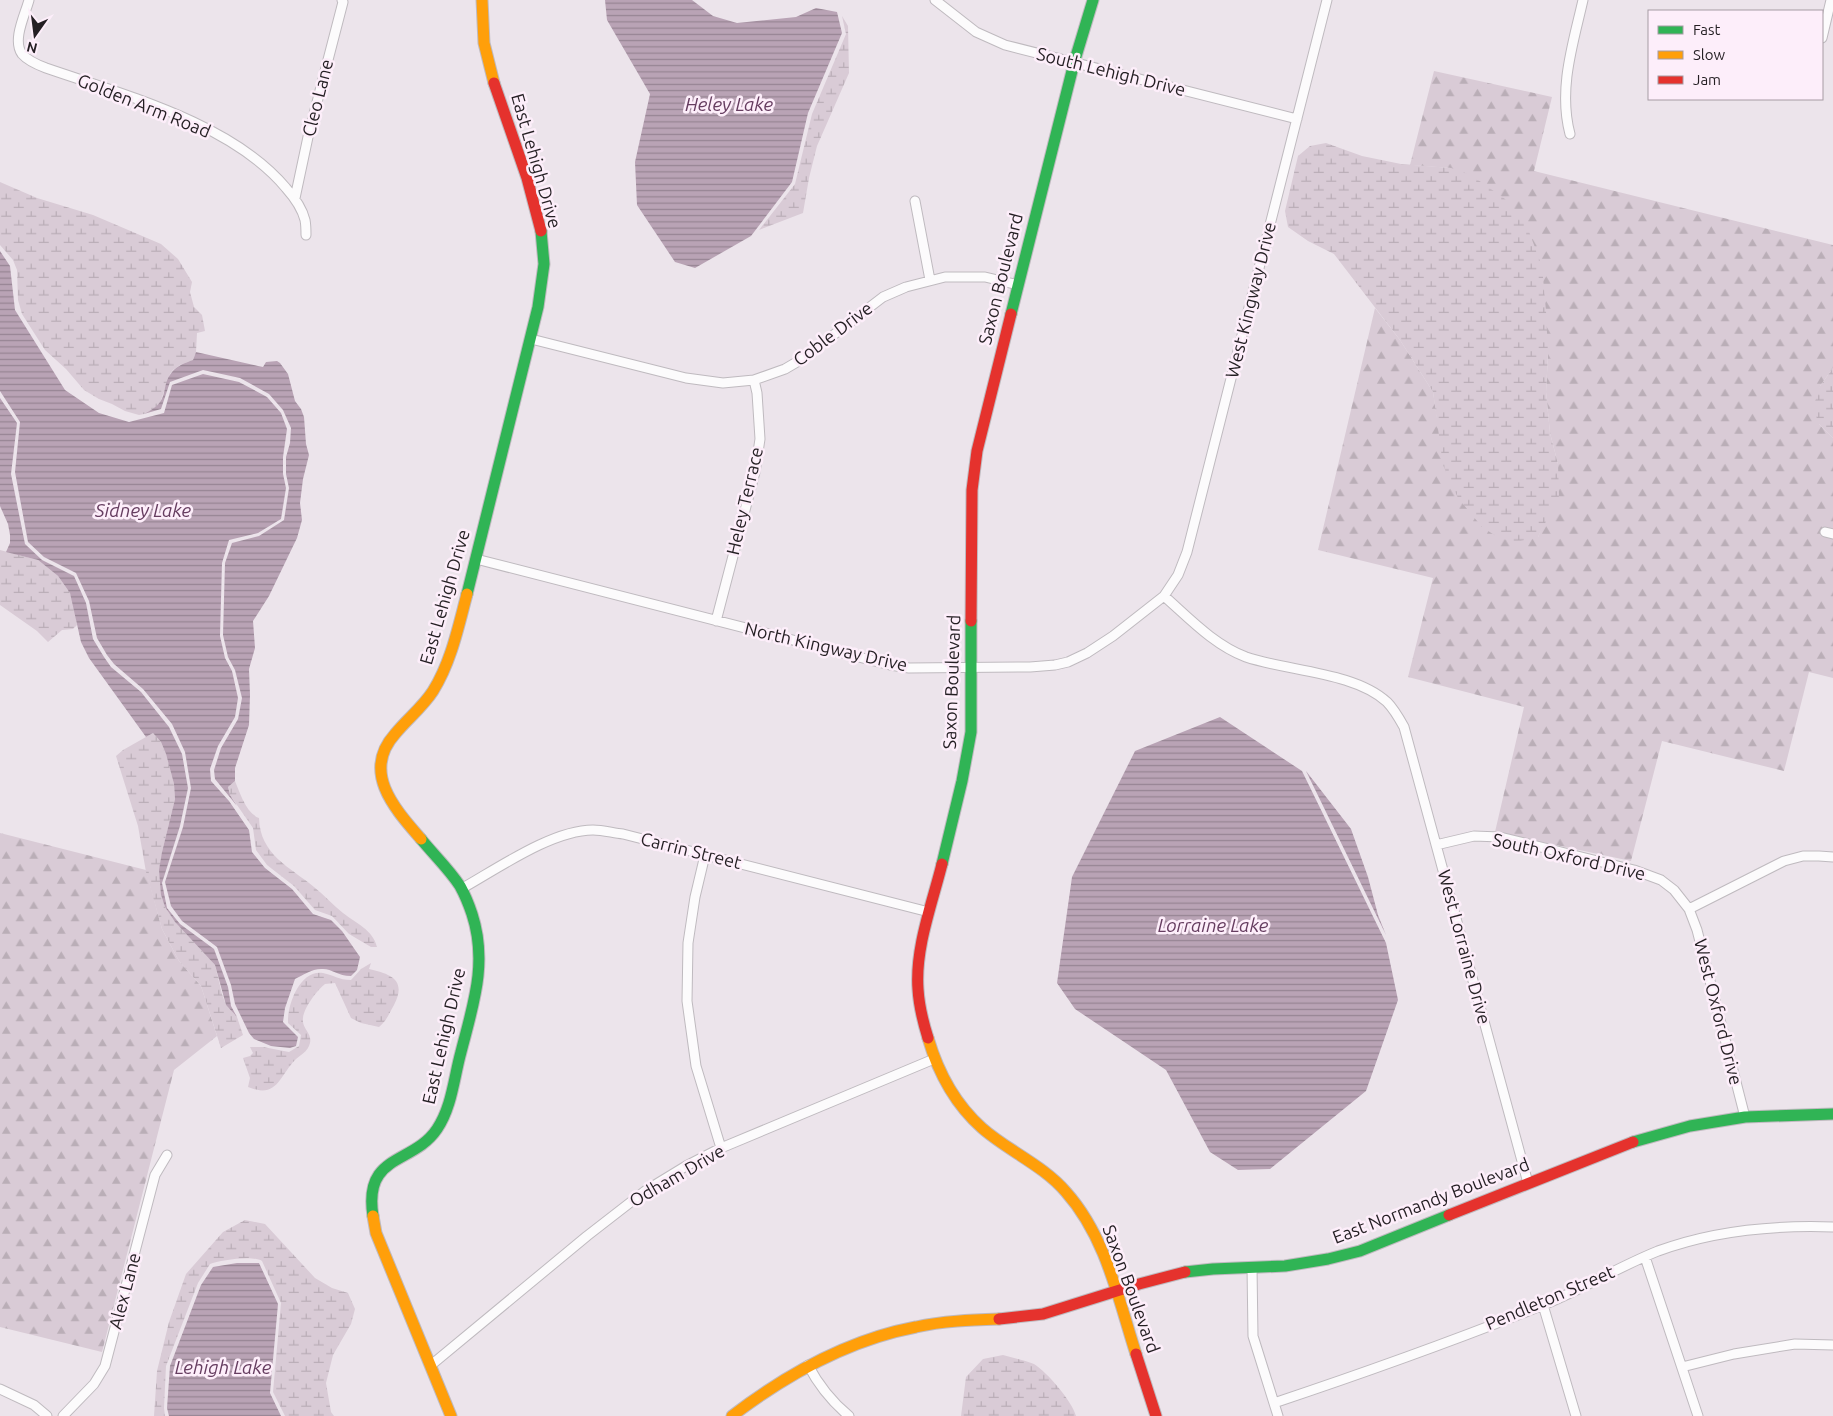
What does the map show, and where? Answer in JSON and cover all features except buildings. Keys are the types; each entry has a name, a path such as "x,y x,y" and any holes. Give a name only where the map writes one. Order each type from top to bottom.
{"street":[{"name":"Golden Arm Road","path":"29,0 18,42 22,54 29,60 46,68 186,119 220,136 273,172 295,198 306,221 306,235"},
{"name":"Cleo Lane","path":"295,198 342,0"},
{"name":"East Lehigh Drive","path":"451,1416 376,1233 371,1210 372,1187 382,1170 395,1159 424,1142 436,1131 449,1101 476,992 480,958 477,932 461,889 448,870 393,806 382,788 379,771 382,754 388,740 433,692 446,668 476,559 541,294 544,255 538,218 530,188 486,56 482,25 482,0"},
{"name":"South Lehigh Drive","path":"935,0 976,32 1005,45 1298,119"},
{"name":"Saxon Boulevard","path":"1093,0 1074,63 976,452 973,481 971,732 921,948 918,987 921,1013 934,1059 952,1093 981,1127 1039,1168 1065,1190 1081,1210 1103,1250 1156,1416"},
{"name":"West Kingway Drive","path":"1164,596 1178,575 1187,552 1327,0"},
{"path":"1570,134 1565,118 1565,82 1583,0"},
{"path":"1823,34 1831,0"},
{"path":"915,201 930,280"},
{"name":"Coble Drive","path":"531,339 686,378 723,383 754,380 785,369 802,359 884,297 906,287 945,277 985,277 1018,285"},
{"name":"Heley Terrace","path":"716,620 754,472 760,439 757,393 754,380"},
{"name":"North Kingway Drive","path":"476,559 883,664 909,668 1030,667 1068,662 1087,653 1113,636 1164,596"},
{"name":"West Lorraine Drive","path":"1164,596 1202,630 1226,647 1246,656 1356,683 1387,702 1396,713 1404,727 1528,1183"},
{"name":"Carrin Street","path":"461,889 552,838 594,830 623,834 929,912"},
{"name":"South Oxford Drive","path":"1436,845 1474,836 1500,837 1634,870 1661,880 1674,890 1689,909"},
{"path":"705,855 695,897 688,943 687,1001 696,1066 721,1148"},
{"path":"1689,909 1784,861 1803,856 1833,858"},
{"name":"West Oxford Drive","path":"1689,909 1744,1117"},
{"name":"Odham Drive","path":"430,1366 587,1236 645,1191 686,1166 721,1148 934,1059"},
{"name":"East Normandy Boulevard","path":"732,1416 762,1393 808,1365 849,1345 899,1329 946,1321 1004,1319 1039,1315 1177,1274 1314,1262 1360,1251 1636,1140 1690,1126 1744,1117 1833,1114"},
{"name":"Alex Lane","path":"63,1416 94,1384 105,1366 155,1175 167,1155"},
{"name":"Pendleton Street","path":"1274,1403 1356,1376 1543,1305 1658,1251 1696,1240 1762,1228 1794,1226 1833,1227"},
{"path":"1645,1257 1698,1416"},
{"path":"1252,1267 1253,1336 1278,1416"},
{"path":"1543,1305 1576,1416"},
{"path":"1682,1367 1734,1354 1795,1344 1833,1345"},
{"path":"808,1365 821,1388 835,1405 849,1416"},
{"path":"0,1389 34,1405 47,1416"}],"green space":[{"path":"842,16 848,26 849,73 817,146 803,213 759,230 795,184 812,114 846,34"},
{"path":"1434,71 1552,97 1534,171 1833,245 1833,368 1820,386 1819,424 1833,438 1833,529 1823,527 1820,535 1833,539 1833,678 1809,672 1784,771 1662,741 1631,861 1495,832 1524,707 1408,677 1433,578 1318,550 1375,308 1400,340 1433,392 1437,418 1538,537 1545,521 1558,464 1550,433 1546,392 1548,354 1451,168 1410,165"},
{"path":"1326,143 1362,156 1401,164 1451,168 1471,175 1505,199 1528,229 1542,266 1548,354 1546,392 1550,433 1558,464 1559,496 1538,537 1516,542 1499,538 1482,527 1458,498 1443,465 1433,392 1400,340 1334,254 1308,241 1288,227 1285,211 1298,156 1310,146"},
{"path":"0,182 37,198 93,215 161,244 178,259 192,282 190,292 194,307 202,315 205,331 197,333 196,352 193,360 173,370 160,403 153,410 139,415 99,399 84,390 66,369 45,350 22,314 18,300 17,270 13,260 0,245"},
{"path":"1833,368 1833,438 1819,424 1813,408 1820,386"},
{"path":"0,550 38,560 58,576 70,593 74,603 77,625 73,629 62,630 48,642 37,631 0,605"},
{"path":"153,733 161,742 166,754 174,784 175,799 162,852 161,895 165,907 175,922 215,965 226,1005 237,1017 243,1035 221,1048 201,986 179,961 162,929 146,872 138,826 116,756"},
{"path":"235,781 241,797 250,812 259,818 265,842 271,851 286,866 368,931 377,947 371,947 349,934 332,916 315,910 294,886 267,865 256,850 253,828 230,795 228,787"},
{"path":"0,833 146,870 162,929 179,961 201,986 217,1036 174,1070 102,1352 0,1327"},
{"path":"371,963 369,969 390,976 398,984 398,996 382,1024 379,1027 361,1023 351,1018 335,983 325,984 310,1001 304,1012 303,1022 310,1040 308,1049 295,1060 281,1079 271,1088 258,1090 248,1087 250,1078 243,1058 253,1053 250,1047 263,1047 289,1052 299,1046 301,1035 288,1023 288,1016 296,990 302,982 315,973 323,973 351,980 361,969"},
{"path":"245,1220 265,1224 315,1278 332,1288 348,1293 355,1309 351,1324 333,1355 326,1383 331,1412 334,1416 285,1416 273,1392 281,1303 262,1261 244,1258 210,1264 198,1283 166,1366 165,1416 154,1416 157,1371 169,1322 186,1274 223,1232"},
{"path":"1003,1355 1034,1364 1039,1368 1064,1395 1076,1416 961,1416 966,1377 983,1359"}],"water":[{"name":"Heley Lake","path":"605,0 692,0 713,16 737,23 796,17 816,8 837,12 842,33 808,113 792,182 751,236 695,268 675,262 637,205 635,162 650,94 607,20"},
{"name":"Sidney Lake","path":"0,251 10,266 15,310 65,390 99,413 129,422 164,413 172,385 203,374 239,382 267,397 281,413 287,429 283,457 283,474 286,488 281,519 258,533 229,540 222,563 220,636 225,658 232,671 238,698 235,717 218,746 210,769 211,781 229,801 249,830 252,852 265,868 292,889 313,914 331,920 342,931 360,957 357,970 351,976 319,969 295,979 285,1008 283,1022 298,1037 296,1046 290,1048 271,1046 254,1039 249,1033 235,1004 231,985 217,947 182,921 171,906 165,882 183,827 191,788 185,752 172,724 143,689 114,664 107,655 97,638 89,601 76,573 44,557 28,542 15,472 20,422 0,391"},
{"path":"196,352 263,367 266,362 277,361 280,363 288,374 295,401 304,417 306,444 309,455 303,479 300,503 302,520 297,538 269,596 253,621 255,648 249,669 249,725 235,768 235,781 228,787 230,795 237,806 215,779 214,770 221,748 238,719 242,698 235,670 228,657 223,635 225,563 232,543 259,536 284,520 289,488 286,474 286,457 290,443 291,428 283,410 269,394 240,378 203,370 170,382 161,409 144,414 153,409 162,399 166,383 172,372 179,366 193,360"},
{"path":"0,398 17,423 11,474 25,544 42,560 74,576 86,603 93,639 111,667 141,692 169,727 182,754 188,788 180,826 162,883 167,908 180,924 214,949 228,987 231,1006 237,1017 226,1005 215,965 175,922 165,907 161,895 159,870 175,799 174,784 161,742 153,733 146,737 89,658 81,642 70,593 58,576 38,560 6,552 10,543 10,535 8,524 0,506"},
{"name":"Lorraine Lake","path":"1220,717 1302,771 1386,943 1398,1000 1366,1091 1270,1169 1238,1170 1210,1152 1166,1070 1075,1009 1057,983 1072,877 1135,751"},
{"path":"1306,771 1351,829 1386,935"},
{"name":"Lehigh Lake","path":"237,1263 259,1263 278,1304 270,1393 281,1416 169,1416 167,1408 170,1366 201,1285 213,1267"}],"traffic: fast":[{"path":"1011,314 1074,63 1093,0"},
{"path":"467,594 538,307 544,264 541,231"},
{"path":"942,864 962,781 971,732 971,621"},
{"path":"373,1216 372,1196 375,1181 392,1162 427,1140 442,1120 452,1092 477,984 479,950 472,914 462,889 456,880 421,839"},
{"path":"1633,1142 1690,1126 1745,1117 1833,1114"},
{"path":"1185,1272 1285,1266 1328,1259 1360,1251 1449,1215"}],"traffic: slow":[{"path":"482,0 484,43 494,83"},
{"path":"421,839 392,803 381,776 381,762 385,748 395,734 424,703 439,680 453,644 467,594"},
{"path":"928,1038 942,1075 972,1119 992,1136 1057,1182 1080,1210 1101,1248 1136,1354"},
{"path":"373,1216 376,1233 451,1416"},
{"path":"732,1416 796,1373 866,1340 926,1325 999,1319"}],"traffic: jam":[{"path":"494,83 527,178 541,231"},
{"path":"971,621 972,490 977,451 1011,314"},
{"path":"928,1038 919,1002 919,958 925,926 942,864"},
{"path":"1449,1215 1633,1142"},
{"path":"999,1319 1043,1314 1139,1284 1185,1272"},
{"path":"1136,1354 1156,1416"}]}
